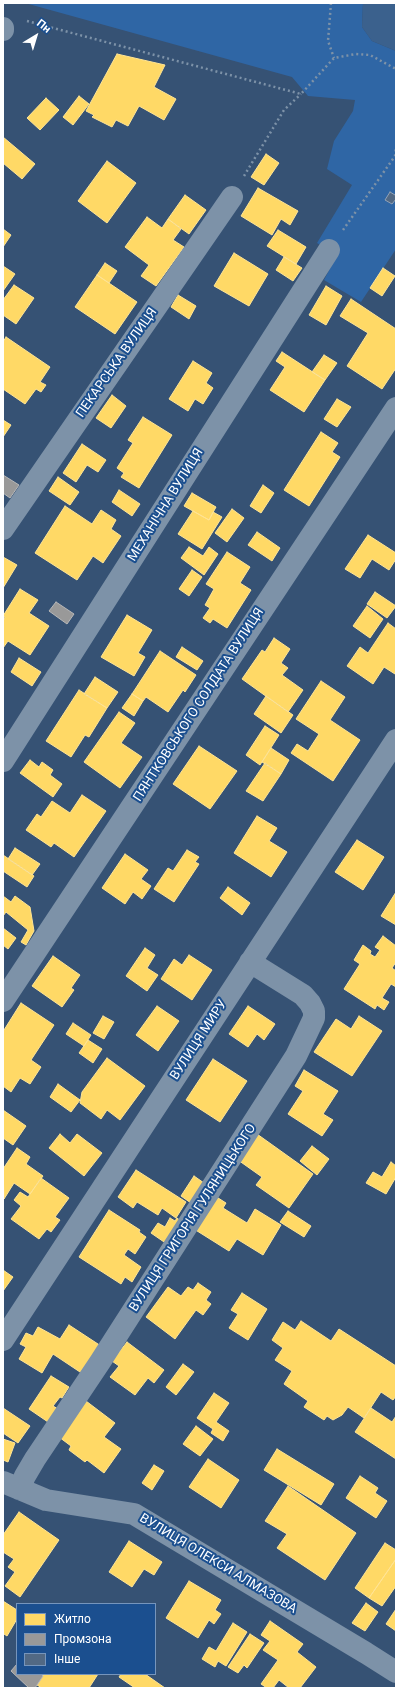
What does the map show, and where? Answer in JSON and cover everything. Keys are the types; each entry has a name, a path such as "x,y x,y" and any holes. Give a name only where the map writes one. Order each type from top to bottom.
{"street":[{"name":"ПЕКАРСЬКА ВУЛИЦЯ","path":"3,529 232,197"},
{"name":"МЕХАНІЧНА ВУЛИЦЯ","path":"3,761 329,250"},
{"name":"ПЯНТКОВСЬКОГО СОЛДАТА ВУЛИЦЯ","path":"3,1001 396,408"},
{"name":"ВУЛИЦЯ МИРУ","path":"3,1340 396,740"},
{"name":"ВУЛИЦЯ ГРИГОРІЯ ГУЛЯНИЦЬКОГО","path":"11,1486 25,1476 34,1459 100,1362 296,1056 314,1018 314,1011 310,1003 303,995 250,962"},
{"name":"ВУЛИЦЯ ОЛЕКСИ АЛМАЗОВА","path":"11,1486 46,1500 134,1514 396,1672"}],"path":[{"path":"331,3 328,41 334,58"},
{"path":"26,21 302,94"},
{"path":"232,197 257,152 284,110 302,94 334,58 356,54 370,55 396,69"},
{"path":"329,250 394,156 396,148"}],"shaded area":[{"path":"25,3 363,3 362,27 372,41 396,51 396,249 361,302 324,280 337,255 317,243 352,185 327,169 334,141 353,111 355,100 308,96 292,77"},
{"path":"363,3 396,3 396,51 372,41 362,27"}],"building: Житло":[{"path":"117,54 165,65 154,87 176,99 164,120 139,106 128,126 116,120 112,127 92,117 94,115 86,111"},
{"path":"79,96 89,104 73,125 63,117"},
{"path":"46,98 59,110 40,130 27,118"},
{"path":"3,137 35,164 22,179 3,163"},
{"path":"266,154 279,163 264,185 251,177"},
{"path":"107,161 136,183 107,223 78,201"},
{"path":"258,188 298,211 290,225 281,219 272,235 241,216"},
{"path":"185,195 206,210 189,234 168,219"},
{"path":"147,217 162,228 168,219 181,229 173,240 184,247 156,286 141,276 149,265 125,247"},
{"path":"3,229 11,235 3,247"},
{"path":"278,230 306,247 296,264 267,246"},
{"path":"234,253 268,274 249,306 214,286"},
{"path":"284,257 302,268 293,281 276,270"},
{"path":"105,263 117,271 109,283 97,275"},
{"path":"3,266 15,274 3,291"},
{"path":"383,268 395,276 382,296 370,288"},
{"path":"97,275 137,302 115,334 75,307"},
{"path":"14,285 34,298 16,324 3,315 3,300"},
{"path":"326,286 342,296 326,325 309,315"},
{"path":"178,295 196,306 189,319 171,307"},
{"path":"351,299 396,329 396,368 382,389 347,366 368,333 340,316"},
{"path":"6,337 50,367 40,382 46,385 41,392 36,389 25,404 3,389 3,342"},
{"path":"282,352 325,380 304,412 270,390 285,367 276,361"},
{"path":"324,355 337,363 325,380 312,372"},
{"path":"193,361 212,373 206,383 213,388 203,404 195,399 188,411 169,399"},
{"path":"112,395 126,406 111,428 96,418"},
{"path":"337,399 351,407 337,427 324,419"},
{"path":"143,417 172,435 139,488 121,477 124,473 117,468 133,443 128,440"},
{"path":"3,420 11,425 3,437"},
{"path":"321,432 338,443 332,452 340,457 309,506 284,490"},
{"path":"82,444 106,460 98,472 87,465 76,482 63,473"},
{"path":"58,477 79,492 70,505 49,491"},
{"path":"263,485 274,493 261,513 250,506"},
{"path":"119,490 140,504 132,516 112,502"},
{"path":"192,493 216,507 209,520 184,506"},
{"path":"65,506 92,524 101,510 116,520 111,529 121,536 103,563 93,556 77,580 35,553"},
{"path":"232,509 244,518 227,542 215,533"},
{"path":"193,511 209,520 213,512 222,517 202,549 178,534"},
{"path":"257,532 280,548 272,561 248,545"},
{"path":"368,535 396,553 396,559 389,570 372,559 360,578 345,569"},
{"path":"189,547 203,556 209,547 218,554 204,575 181,558"},
{"path":"227,552 250,567 240,583 251,590 227,628 213,619 210,623 203,618 210,608 205,605 214,589 206,584"},
{"path":"3,557 17,565 3,588"},
{"path":"192,570 202,577 189,596 179,589"},
{"path":"20,589 38,600 29,613 49,626 30,655 8,641 3,648 3,621 5,617 3,616"},
{"path":"375,592 396,606 387,618 367,604"},
{"path":"367,606 383,619 370,638 353,626"},
{"path":"127,615 152,630 138,653 145,657 134,676 101,657"},
{"path":"388,623 396,629 396,672 395,674 384,667 373,684 347,666 360,647 368,653"},
{"path":"274,638 290,649 281,663 288,668 282,675 303,690 288,712 242,679 262,650 265,652"},
{"path":"182,647 203,661 197,670 176,657"},
{"path":"160,651 196,675 185,692 183,690 168,712 146,697 143,701 132,694"},
{"path":"19,658 41,672 32,686 11,672"},
{"path":"95,677 118,692 107,708 84,694"},
{"path":"321,681 345,697 330,720 360,740 333,781 291,753 297,744 308,751 319,734 296,719"},
{"path":"79,690 107,708 89,737 85,735 71,757 46,741"},
{"path":"132,694 143,701 134,716 122,708"},
{"path":"266,696 293,715 281,733 254,714"},
{"path":"119,712 135,723 121,743 142,757 120,788 84,762"},
{"path":"265,726 279,735 260,765 246,755"},
{"path":"199,746 237,771 210,809 173,784"},
{"path":"271,748 289,760 281,774 262,762"},
{"path":"30,760 39,767 42,762 53,770 50,775 62,784 53,797 20,773"},
{"path":"265,763 281,774 263,801 246,791"},
{"path":"82,795 106,811 74,857 54,843 51,847 26,830 37,814 41,817 52,801 70,813"},
{"path":"257,816 277,828 269,841 287,852 271,877 234,853"},
{"path":"357,840 384,857 363,890 335,872"},
{"path":"15,848 40,864 32,875 8,859"},
{"path":"187,850 199,857 195,862 199,864 174,902 154,889 168,868 173,871"},
{"path":"125,854 148,870 141,879 151,886 142,899 133,892 125,904 102,888"},
{"path":"3,855 34,876 27,887 3,871"},
{"path":"228,887 250,903 242,915 220,898"},
{"path":"396,892 396,925 381,916"},
{"path":"3,896 11,902 15,896 30,907 34,931 26,945 21,942 28,930 6,912 3,916"},
{"path":"3,928 16,938 8,949 3,945"},
{"path":"383,936 396,946 396,962 392,968 396,971 396,987 391,984 382,998 389,1002 384,1010 377,1005 375,1009 344,989 360,964 354,960 363,945 371,951 370,954 375,957 380,950 375,947"},
{"path":"145,948 155,955 147,968 158,975 147,991 126,976"},
{"path":"189,955 212,970 192,1000 161,979 174,959 182,965"},
{"path":"53,956 80,975 71,988 74,990 62,1007 32,986"},
{"path":"21,1003 54,1025 31,1060 41,1067 30,1084 20,1078 11,1092 3,1086 3,1029 4,1030"},
{"path":"157,1006 179,1021 158,1051 136,1035"},
{"path":"248,1006 275,1024 264,1040 257,1034 248,1047 229,1034"},
{"path":"103,1016 114,1022 104,1039 93,1033"},
{"path":"359,1016 382,1031 352,1076 314,1052 336,1019 351,1029"},
{"path":"73,1023 91,1035 84,1046 66,1034"},
{"path":"88,1040 102,1049 93,1063 79,1053"},
{"path":"107,1058 145,1086 120,1120 107,1110 101,1119 80,1103 82,1092"},
{"path":"213,1059 247,1081 220,1122 186,1100"},
{"path":"304,1070 338,1091 323,1114 333,1120 322,1136 288,1114 303,1091 295,1086"},
{"path":"58,1084 80,1100 71,1112 50,1097"},
{"path":"3,1110 26,1126 13,1145 3,1138"},
{"path":"60,1134 70,1143 77,1134 102,1153 84,1176 49,1148"},
{"path":"257,1134 313,1174 289,1208 256,1185 262,1177 238,1160"},
{"path":"312,1146 329,1159 317,1175 300,1161"},
{"path":"17,1148 30,1157 26,1164 43,1176 30,1194 14,1183 4,1199 3,1169"},
{"path":"391,1162 396,1166 396,1177 386,1194 366,1183 373,1172 382,1177"},
{"path":"136,1170 186,1202 176,1218 162,1208 158,1215 137,1202 133,1208 118,1197"},
{"path":"194,1176 204,1183 191,1203 181,1196"},
{"path":"41,1178 69,1198 55,1217 60,1220 51,1232 47,1229 39,1239 11,1219 21,1206 14,1200 20,1192 28,1197"},
{"path":"215,1196 226,1203 223,1208 247,1223 255,1209 281,1225 263,1255 237,1239 229,1251 194,1229"},
{"path":"109,1210 140,1230 139,1232 146,1237 135,1254 128,1249 124,1255 141,1267 132,1282 125,1277 121,1284 79,1257"},
{"path":"288,1211 311,1226 304,1237 280,1222"},
{"path":"170,1218 175,1221 177,1218 182,1222 167,1244 151,1233 158,1223 165,1227"},
{"path":"3,1270 13,1277 3,1291"},
{"path":"198,1283 211,1292 206,1300 211,1304 203,1315 196,1310 175,1339 146,1317 168,1287 181,1296 188,1287 193,1290"},
{"path":"242,1293 267,1309 248,1340 229,1328 238,1314 231,1310"},
{"path":"301,1321 331,1341 339,1329 396,1366 396,1396 393,1400 381,1392 364,1418 348,1407 342,1415 333,1420 327,1416 324,1420 304,1407 308,1401 284,1384 292,1371 275,1360 283,1348 272,1340 283,1322 295,1330"},
{"path":"69,1325 101,1346 83,1374 53,1354 42,1373 19,1359 26,1347 20,1344 26,1333 33,1336 38,1327 60,1339"},
{"path":"127,1342 164,1370 154,1383 148,1378 135,1395 110,1377 119,1366 112,1361"},
{"path":"183,1364 194,1372 176,1395 166,1387"},
{"path":"51,1376 69,1387 62,1398 60,1397 53,1406 58,1409 48,1422 29,1409"},
{"path":"214,1393 229,1403 216,1422 229,1431 223,1441 211,1433 213,1429 197,1418"},
{"path":"86,1401 115,1423 104,1437 121,1449 104,1473 87,1460 85,1462 69,1450 71,1446 59,1437"},
{"path":"3,1408 30,1426 18,1443 3,1433"},
{"path":"371,1408 392,1422 396,1416 396,1459 355,1432"},
{"path":"196,1426 213,1439 200,1456 183,1444"},
{"path":"3,1439 15,1443 8,1462 3,1460"},
{"path":"277,1449 334,1484 321,1505 264,1470"},
{"path":"208,1459 239,1480 221,1508 189,1487"},
{"path":"154,1465 164,1471 152,1490 142,1483"},
{"path":"360,1476 378,1488 375,1493 387,1501 376,1518 346,1498"},
{"path":"288,1486 356,1533 325,1580 277,1548 287,1534 265,1521"},
{"path":"19,1512 59,1540 20,1597 5,1586 15,1572 8,1567 14,1559 3,1552 3,1535"},
{"path":"129,1541 162,1562 154,1575 144,1569 132,1587 109,1572"},
{"path":"385,1543 396,1550 396,1559 369,1598 355,1588"},
{"path":"396,1559 396,1586 382,1606 369,1598"},
{"path":"189,1581 221,1600 215,1610 221,1614 214,1624 209,1620 198,1638 166,1618"},
{"path":"3,1601 16,1609 16,1621 7,1636 4,1634 3,1636"},
{"path":"366,1603 378,1612 365,1631 352,1623"},
{"path":"396,1609 396,1631 386,1624"},
{"path":"270,1621 303,1644 297,1652 316,1667 300,1688 289,1688 279,1680 273,1688 267,1688 261,1684 278,1660 263,1650 270,1641 261,1635"},
{"path":"233,1623 247,1632 226,1666 218,1661 215,1667 202,1659 209,1647 216,1651"},
{"path":"250,1634 264,1643 247,1668 244,1665 238,1673 228,1667"},
{"path":"43,1675 97,1675 89,1688 42,1688 37,1685"},
{"path":"120,1675 146,1675 165,1688 135,1688 119,1677"}],"building: Промзона":[{"path":"3,475 19,485 10,498 3,493"},
{"path":"56,602 74,614 67,624 49,611"},
{"path":"16,1665 16,1675 43,1676 35,1688 29,1688 11,1671"}],"building: Інше":[{"path":"390,192 395,195 396,193 396,199 392,204 385,200"}]}
